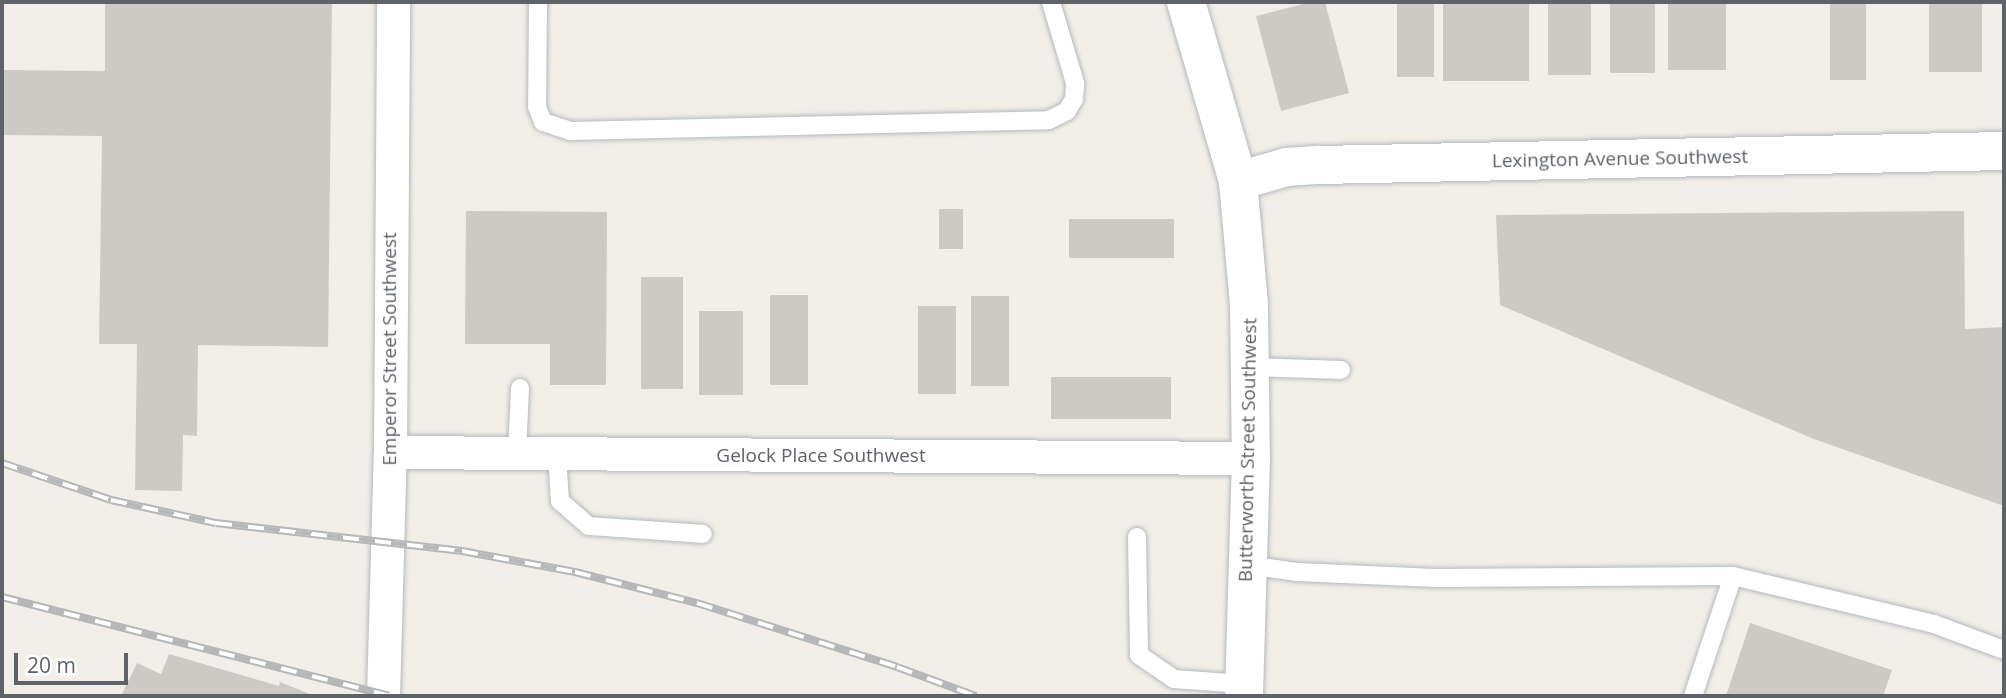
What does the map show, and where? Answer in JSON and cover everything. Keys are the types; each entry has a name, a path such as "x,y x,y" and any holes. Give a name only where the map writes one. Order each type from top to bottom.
{"street":[{"name":"Emperor Street Southwest","path":"383,696 390,452 393,2"},
{"name":"Butterworth Street Southwest","path":"1186,2 1238,181 1249,304 1251,458 1244,690"},
{"name":"Lexington Avenue Southwest","path":"1238,181 1287,167 1320,165 2004,151"},
{"name":"Gelock Place Southwest","path":"390,452 1251,458"}],"lane":[{"path":"538,2 537,107 543,122 570,131 1049,120 1067,111 1074,99 1075,83 1051,2"},
{"path":"1251,367 1341,370"},
{"path":"517,454 520,388"},
{"path":"557,455 560,501 589,526 704,534"},
{"path":"1137,537 1139,655 1174,679 1244,690"},
{"path":"1247,565 1297,572 1436,578 1733,576 1934,624 2004,650"},
{"path":"1693,696 1733,576"}],"building":[{"path":"105,2 332,2 328,347 198,345 197,436 183,435 182,491 135,490 137,344 99,344 102,136 2,135 2,70 105,71"},
{"path":"1311,2 1325,2 1349,93 1281,111 1256,16"},
{"path":"1397,2 1434,2 1434,77 1397,77"},
{"path":"1443,2 1529,2 1529,81 1443,81"},
{"path":"1548,2 1591,2 1591,75 1548,75"},
{"path":"1610,2 1655,2 1655,73 1610,73"},
{"path":"1668,2 1726,2 1726,70 1668,70"},
{"path":"1830,2 1866,2 1866,80 1830,80"},
{"path":"1929,2 1982,2 1982,72 1929,72"},
{"path":"939,209 963,209 963,249 939,249"},
{"path":"466,211 607,212 606,385 550,385 550,344 465,344"},
{"path":"1964,211 1965,329 2004,327 2004,506 1814,439 1500,305 1496,215"},
{"path":"1069,219 1174,219 1174,258 1069,258"},
{"path":"641,277 683,277 683,389 641,389"},
{"path":"770,295 808,295 808,385 770,385"},
{"path":"971,296 1009,296 1009,386 971,386"},
{"path":"918,306 956,306 956,394 918,394"},
{"path":"699,311 743,311 743,395 699,395"},
{"path":"1051,377 1171,377 1171,419 1051,419"},
{"path":"1750,623 1892,670 1883,696 1726,696"},
{"path":"169,654 279,686 280,682 315,696 121,696 137,663 161,674"}],"railway":[{"path":"2,463 111,500 216,523 462,551 575,572 697,603 897,667 976,696"},
{"path":"2,597 389,696"}]}
